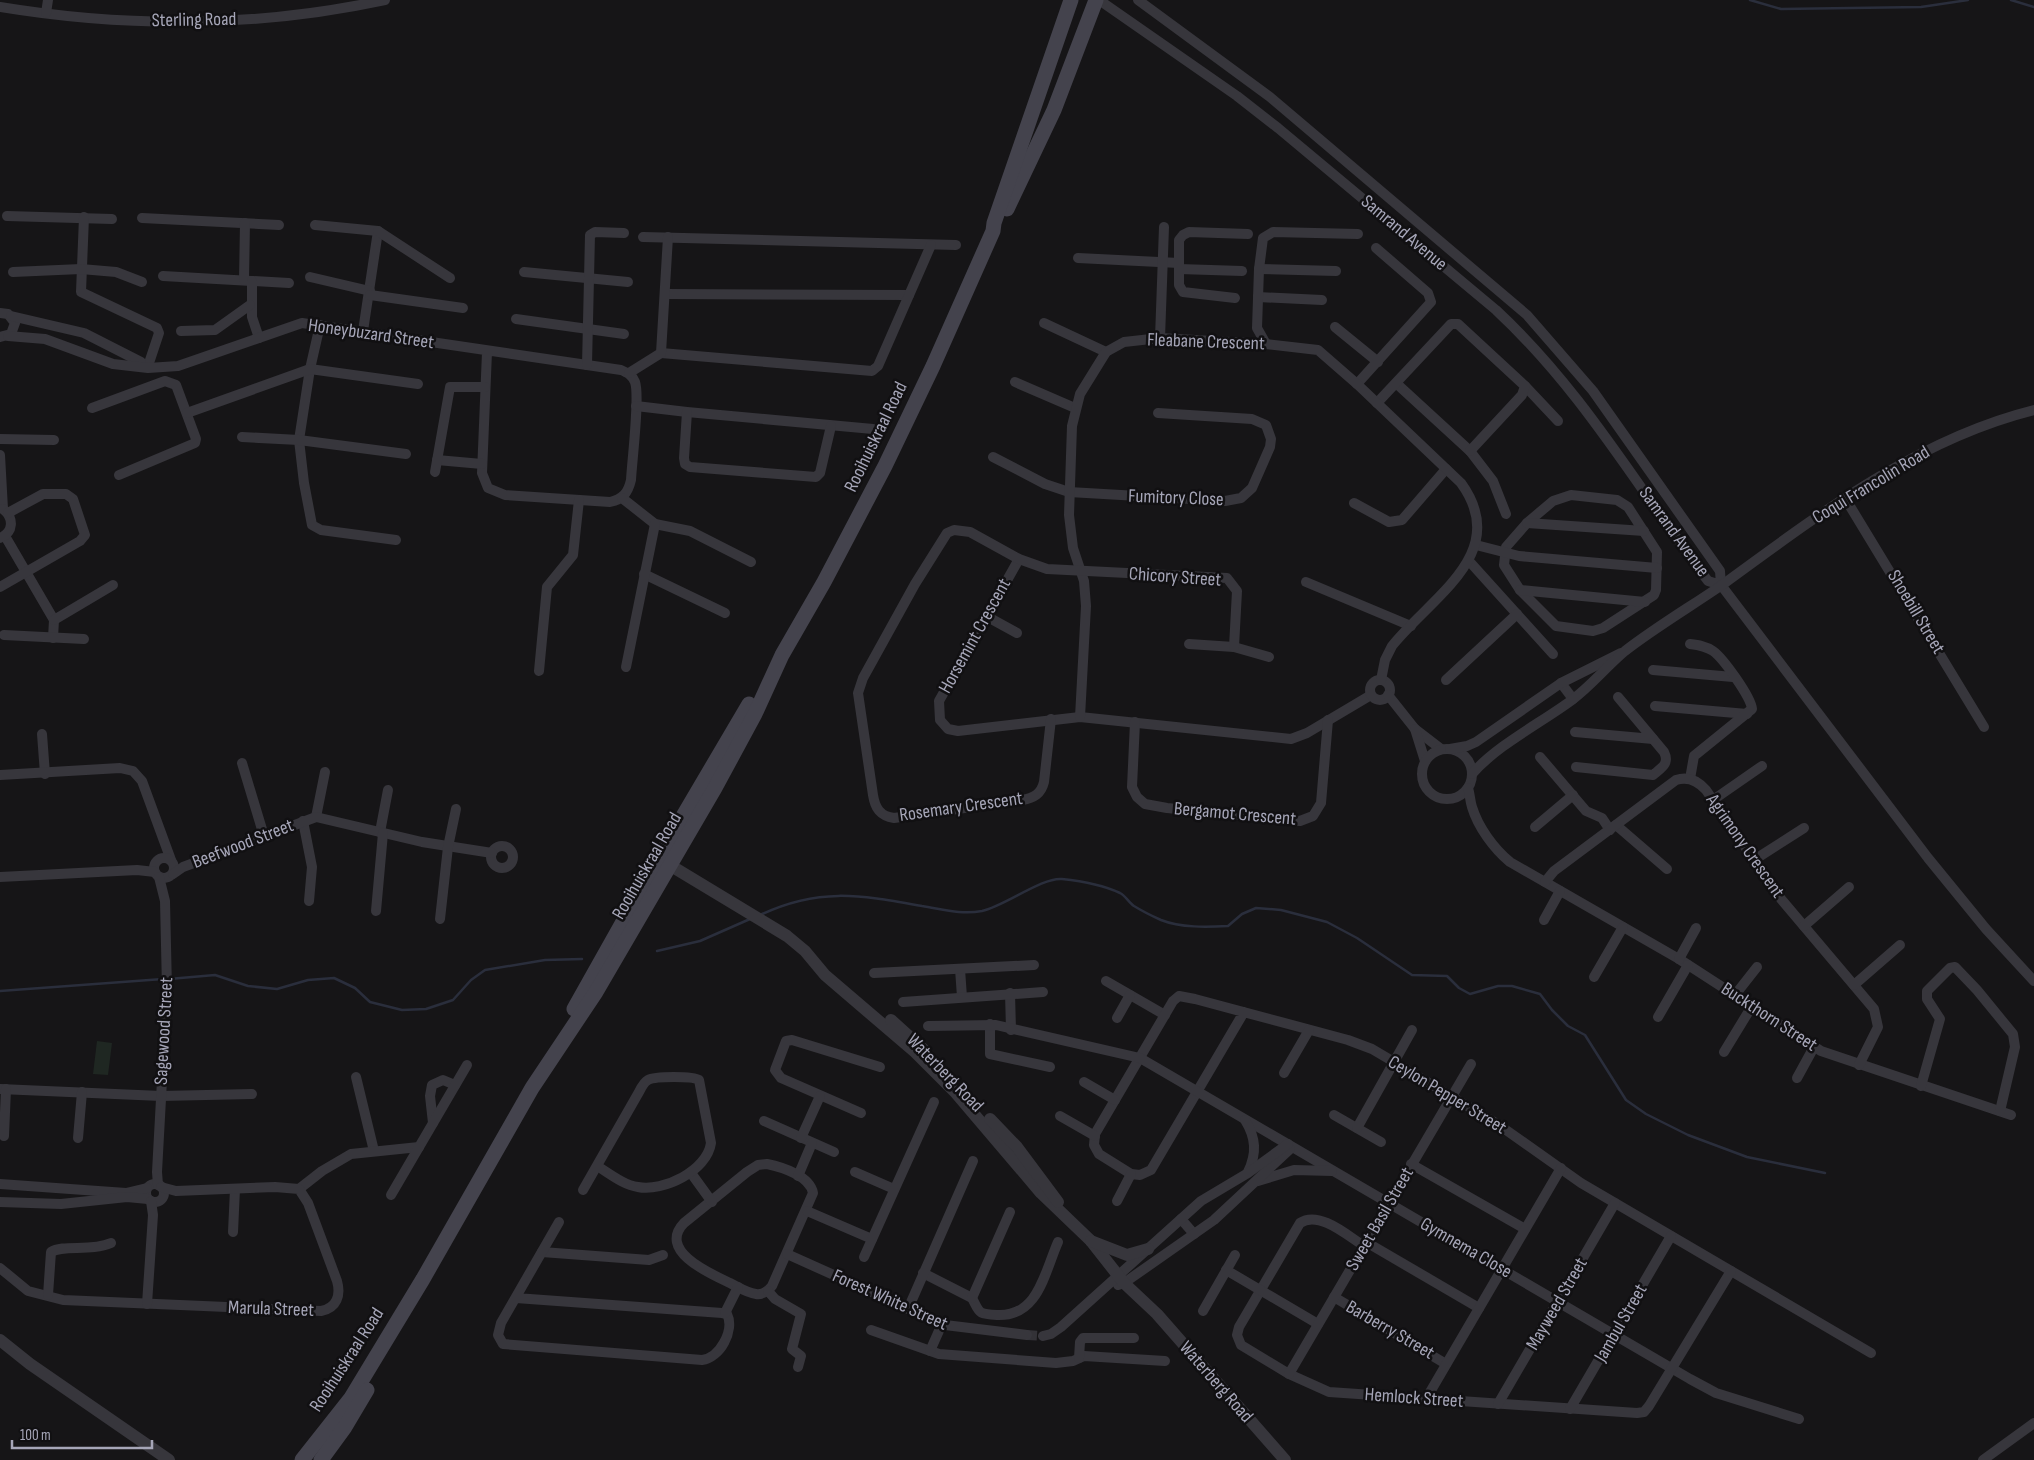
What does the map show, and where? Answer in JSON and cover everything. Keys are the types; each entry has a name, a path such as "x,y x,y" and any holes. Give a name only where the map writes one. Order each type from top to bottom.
{"main road":[{"path":"1060,0 1063,23"},
{"name":"Rooihuiskraal Road","path":"302,1460 351,1398 423,1279 532,1088 546,1057 664,862 712,765 764,680 782,655 824,582 885,466 933,366 993,231 994,223 1071,0"},
{"name":"Rooihuiskraal Road","path":"993,231 998,226 1042,138 1098,0"},
{"name":"Rooihuiskraal Road","path":"321,1460 358,1406 419,1292 423,1279"}],"street":[{"path":"46,13 48,0"},
{"name":"Sterling Road","path":"1,7 46,13 183,22 295,16 385,0"},
{"name":"Samrand Avenue","path":"1098,0 1237,96 1278,128 1496,310 1522,334 1576,395 1708,581 1721,585 1720,570 1614,420 1571,365 1526,315 1270,98 1138,0"},
{"path":"7,216 112,219"},
{"path":"84,217 81,269 82,294 157,328 159,333 149,363"},
{"path":"142,218 279,225"},
{"path":"245,224 250,305 259,338"},
{"path":"315,225 378,231 450,278"},
{"path":"1160,338 1164,227"},
{"path":"363,331 378,231"},
{"path":"587,365 591,234 595,232 624,233"},
{"path":"1266,344 1258,328 1258,297 1262,243 1267,235 1273,232 1358,234"},
{"path":"1235,298 1183,292 1179,285 1179,240 1186,233 1248,234"},
{"path":"643,237 956,245"},
{"path":"661,353 668,238"},
{"path":"487,352 482,464 485,484 488,488 499,494 610,502 622,498 629,488 631,480 636,386 629,373 661,353 872,371 878,366 931,245"},
{"path":"1357,384 1431,302 1428,293 1376,248"},
{"path":"1078,258 1162,262 1179,266 1242,271"},
{"path":"13,272 81,269 116,272 142,282"},
{"path":"1259,269 1336,271"},
{"path":"524,272 628,282"},
{"path":"163,276 289,283"},
{"path":"310,277 370,293 463,308"},
{"path":"665,294 909,295"},
{"path":"1258,297 1322,300"},
{"path":"181,331 215,330 250,305"},
{"name":"Honeybuzard Street","path":"0,313 84,333 128,357 149,363 175,363 201,357"},
{"path":"0,348 4,336 15,327 11,316"},
{"path":"516,319 624,334"},
{"path":"1044,323 1106,352 1091,375 1075,408 1069,492 1073,548 1084,581 1086,606 1080,716 1286,739 1302,735 1372,695"},
{"path":"1377,403 1397,384 1450,324 1455,323 1460,325 1525,386 1558,421"},
{"name":"Honeybuzard Street","path":"4,336 35,337 104,362 148,368 178,366 259,338 292,324 320,324 629,373"},
{"path":"320,324 310,369 299,440 304,483 312,525 315,528 396,540"},
{"path":"1335,327 1378,362"},
{"name":"Fleabane Crescent","path":"1106,352 1124,342 1160,338 1266,344 1318,350 1357,384 1461,483 1472,500 1478,523 1476,545 1469,561 1388,651 1382,680"},
{"path":"187,413 310,369 418,384"},
{"path":"92,408 169,381 176,385 196,439 193,445 119,475"},
{"path":"1015,382 1075,408"},
{"path":"1397,384 1470,451 1493,481 1506,514"},
{"path":"1470,451 1522,395 1525,386"},
{"path":"435,472 450,387 485,387"},
{"path":"636,406 873,429"},
{"name":"Coqui Francolin Road","path":"1624,652 1845,498 1888,472 1956,436 1980,426 2034,410"},
{"path":"686,412 684,458 685,464 690,467 816,477 820,473 831,426"},
{"name":"Fumitory Close","path":"1069,492 1225,501 1241,498 1252,488 1270,447 1271,439 1266,425 1252,419 1158,413"},
{"path":"242,437 299,440 406,454"},
{"path":"0,440 54,440"},
{"path":"0,455 4,510 11,525 2,537 54,620 53,638"},
{"path":"992,457 1044,484 1069,492"},
{"path":"437,460 482,464"},
{"path":"1354,503 1389,522 1402,520 1446,469"},
{"path":"0,587 80,541 85,530 73,499 66,494 43,494 4,510"},
{"path":"1570,495 1617,500 1628,507 1644,531 1658,552 1656,590 1651,599 1603,628 1593,631 1556,626 1520,590 1506,569 1504,553 1510,540 1553,501 1570,495"},
{"path":"622,498 655,524 690,532 751,562"},
{"name":"Shoebill Street","path":"1845,498 1984,727"},
{"path":"539,671 547,587 573,555 579,500"},
{"path":"1528,523 1644,531"},
{"path":"626,667 655,524"},
{"name":"Rosemary Crescent","path":"1019,559 970,532 954,530 947,533 936,548 863,678 858,693 874,804 882,814 894,818 1034,797 1041,790 1044,782 1051,719"},
{"path":"1476,545 1504,553 1657,568"},
{"path":"1019,559 1047,569 1081,572"},
{"name":"Horsemint Crescent","path":"1019,559 939,701 938,713 941,722 948,729 958,731 1080,716"},
{"path":"1469,561 1553,654"},
{"name":"Chicory Street","path":"1081,572 1227,578 1237,591 1234,647"},
{"path":"644,574 724,612"},
{"path":"1306,582 1411,626"},
{"path":"54,620 113,585"},
{"path":"1721,585 1928,858 1986,929 2034,981"},
{"path":"1520,590 1645,602"},
{"path":"1446,680 1517,614"},
{"path":"986,616 1017,633"},
{"path":"4,635 84,639"},
{"path":"1189,644 1234,647 1268,657"},
{"path":"1690,644 1712,650 1733,676 1751,703 1752,709 1694,756 1690,779"},
{"path":"1468,788 1458,797 1452,799 1435,797 1423,785 1422,769 1425,761 1432,754 1445,749 1467,746 1476,742 1561,683 1624,652"},
{"path":"1472,774 1487,758 1573,699 1624,652"},
{"path":"1653,670 1733,676"},
{"path":"1388,695 1378,699 1372,695 1371,686 1377,680 1382,680 1388,685 1388,695 1415,729 1445,749 1463,754 1471,767 1472,774 1468,788 1472,809 1478,821"},
{"path":"1561,683 1573,699"},
{"path":"1576,767 1653,775 1665,765 1667,759 1618,697"},
{"path":"1655,706 1747,714"},
{"name":"Bergamot Crescent","path":"1135,722 1132,787 1136,798 1144,804 1300,821 1313,816 1321,803 1328,720"},
{"path":"1415,729 1425,761"},
{"path":"1575,732 1653,739"},
{"path":"0,776 45,774 42,734"},
{"path":"1540,757 1587,812 1602,818 1666,869"},
{"path":"242,763 264,836"},
{"path":"1713,800 1762,766"},
{"name":"Sagewood Street","path":"45,774 120,768 133,771 142,781 162,839 167,868 164,889 167,989 147,1304"},
{"name":"Beefwood Street","path":"316,817 325,772"},
{"path":"1653,775 1664,790"},
{"name":"Agrimony Crescent","path":"1545,882 1554,871 1680,779 1690,779 1703,786 1754,860 1804,926 1874,1009 1878,1020 1875,1035 1859,1065"},
{"path":"376,911 382,833 388,790"},
{"path":"1535,827 1573,795"},
{"path":"1452,799 1468,810 1478,821"},
{"path":"440,919 448,847 456,809"},
{"name":"Beefwood Street","path":"0,877 167,868 316,817 448,847 492,853"},
{"name":"Beefwood Street","path":"303,821 312,867 309,902"},
{"name":"Buckthorn Street","path":"1478,821 1492,843 1507,860 1679,959 1814,1047 1859,1065 2011,1115"},
{"path":"1754,860 1804,828"},
{"name":"Waterberg Road","path":"664,862 768,924 804,951 825,975 940,1076 990,1131 1041,1193 1066,1214 1091,1241 1121,1280 1157,1314 1286,1460"},
{"path":"1804,926 1849,888"},
{"path":"1544,920 1560,891"},
{"path":"1594,977 1623,927"},
{"path":"1679,959 1696,928"},
{"path":"1854,986 1900,945"},
{"path":"874,973 1034,964"},
{"path":"1658,1017 1688,965"},
{"path":"1735,995 1757,967"},
{"path":"1921,1086 1940,1019 1928,999 1927,991 1950,968 1955,967 1998,1015 2015,1040 2000,1111"},
{"path":"960,969 962,997"},
{"path":"1106,981 1164,1015"},
{"path":"902,1002 1043,992"},
{"path":"1010,994 1011,1030"},
{"path":"1117,1018 1130,995"},
{"name":"Ceylon Pepper Street","path":"1094,1136 1175,999 1186,996 1362,1044 1499,1125 1616,1203 1871,1353"},
{"path":"1724,1052 1752,1006"},
{"path":"1060,1116 1094,1136 1094,1145 1099,1154 1132,1174 1145,1174 1154,1166 1244,1012"},
{"path":"990,1024 990,1054 1050,1067"},
{"name":"Gymnema Close","path":"928,1026 990,1024 1140,1058 1716,1393 1799,1420"},
{"path":"1284,1073 1309,1030"},
{"path":"1357,1128 1412,1030"},
{"path":"861,1113 820,1096 784,1079 778,1074 776,1066 784,1043 788,1040 880,1067"},
{"path":"1798,1078 1814,1047"},
{"name":"Sweet Basil Street","path":"1289,1374 1471,1064"},
{"path":"391,1194 467,1065"},
{"path":"356,1077 374,1151"},
{"path":"583,1190 597,1166 647,1081 692,1077 699,1080 702,1085 711,1143 708,1151 691,1173 662,1186 640,1188 631,1186 597,1166"},
{"path":"433,1123 430,1096 432,1086 443,1080 455,1085"},
{"path":"1084,1082 1115,1100"},
{"path":"4,1136 3,1089 161,1096 252,1094"},
{"path":"78,1138 82,1092"},
{"path":"801,1138 820,1096"},
{"path":"864,1256 934,1102"},
{"path":"1334,1115 1381,1142"},
{"path":"1244,1118 1251,1130 1255,1147 1253,1161 1248,1173"},
{"path":"764,1121 834,1152"},
{"path":"798,1176 812,1143"},
{"path":"1121,1280 1148,1249 1201,1201 1290,1145"},
{"path":"1043,1336 1051,1334 1061,1327 1104,1290 1214,1220 1290,1145"},
{"path":"0,1202 61,1204 176,1191 286,1187 299,1189 322,1171 345,1157 374,1151 419,1147"},
{"path":"908,1309 973,1161"},
{"path":"769,1164 798,1176 808,1182 813,1191 807,1211 768,1291 755,1294 738,1287 696,1266 681,1249 677,1241 677,1234 682,1226 758,1165 769,1164"},
{"path":"1411,1164 1525,1229"},
{"path":"1426,1399 1561,1168"},
{"path":"1253,1183 1294,1170 1335,1171"},
{"path":"855,1172 894,1189"},
{"path":"691,1173 712,1202"},
{"path":"1117,1201 1132,1174"},
{"path":"0,1184 126,1193 155,1193"},
{"path":"233,1232 235,1189"},
{"name":"Marula Street","path":"0,1268 24,1288 63,1300 321,1311 331,1308 338,1299 339,1287 308,1203 299,1189"},
{"name":"Mayweed Street","path":"1498,1404 1616,1203"},
{"path":"807,1211 872,1239"},
{"path":"1010,1212 972,1298 976,1310 981,1314 1009,1315 1022,1311 1032,1300 1058,1242"},
{"path":"1181,1219 1194,1234"},
{"name":"Hemlock Street","path":"1479,1308 1322,1221 1308,1219 1298,1226 1239,1327 1239,1341 1245,1349 1289,1374 1329,1392 1633,1414 1644,1412 1673,1369 1731,1271"},
{"path":"559,1222 501,1323 498,1333 501,1342 511,1346 705,1360 714,1356 726,1340 729,1320 725,1313"},
{"name":"Jambul Street","path":"1570,1409 1672,1236"},
{"path":"1091,1241 1127,1254 1148,1249"},
{"path":"48,1295 51,1252 58,1249 98,1248 111,1244"},
{"path":"542,1252 649,1260 663,1255"},
{"name":"Forest White Street","path":"787,1254 942,1324 956,1328 1027,1335"},
{"path":"1203,1311 1235,1255"},
{"path":"1226,1270 1318,1324"},
{"path":"923,1273 972,1298"},
{"path":"725,1313 738,1287"},
{"path":"768,1291 775,1299 801,1314 792,1349 801,1356 798,1367"},
{"name":"Barberry Street","path":"1334,1297 1446,1364"},
{"path":"516,1298 725,1313"},
{"path":"930,1351 942,1324"},
{"path":"871,1330 946,1355 1056,1363 1090,1356 1165,1361"},
{"path":"1079,1358 1080,1342 1083,1338 1134,1338"},
{"path":"0,1340 65,1396 155,1460"},
{"path":"30,1364 170,1460"},
{"path":"1983,1460 2034,1423"}],"shaded area":[{"path":"97,1041 112,1043 108,1075 93,1074"}],"waterway":[{"path":"1750,0 1781,9 1921,7 1968,0"},
{"path":"2011,0 2034,7"},
{"path":"760,915 801,900 840,896 879,899 952,911 974,912 1001,904 1044,882 1062,879 1113,890 1122,894 1134,906 1151,915 1169,923 1185,926 1228,926 1242,914 1256,908 1281,910 1327,922 1357,938 1412,975 1447,976 1459,988 1470,994 1498,986 1512,986 1540,994 1552,1010 1568,1026 1585,1035 1626,1100 1646,1114 1688,1135 1747,1157 1825,1173"},
{"path":"657,951 700,941 750,919"},
{"path":"169,979 215,975 248,986 277,989 308,980 334,978 355,988 370,1002 402,1010 426,1009 453,1000 471,980 485,970 545,960 582,959"},
{"path":"0,991 163,979"}],"tunnel":[{"path":"1027,1335 1043,1336"}]}
